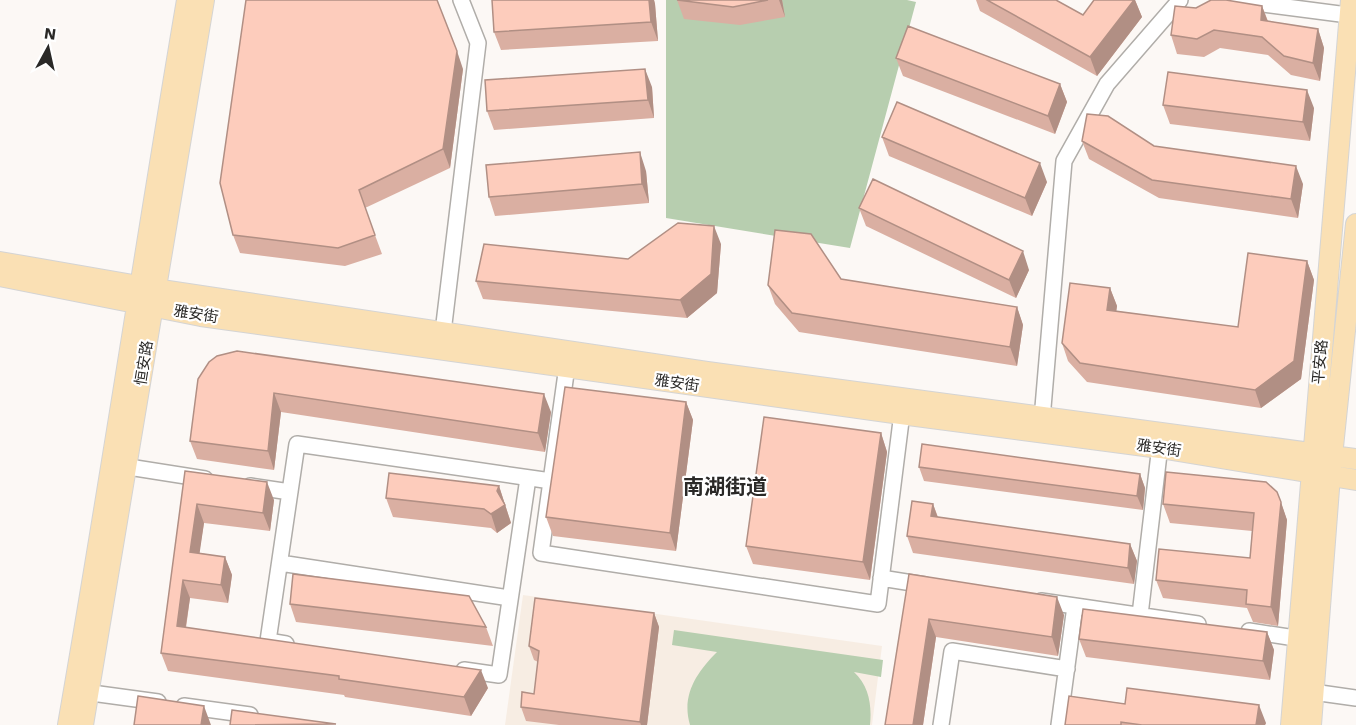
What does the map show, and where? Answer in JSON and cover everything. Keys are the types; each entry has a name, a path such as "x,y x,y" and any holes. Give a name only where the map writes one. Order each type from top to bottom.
{"main road":[{"name":"恒安路","path":"83,725 82,691 146,297 186,0"},
{"name":"恒安路","path":"146,297 204,0"},
{"name":"平安路","path":"1291,725 1310,473 1352,11"},
{"name":"平安路","path":"1311,725 1330,476 1356,224"},
{"name":"雅安街","path":"0,262 146,297 443,332 568,358"},
{"name":"雅安街","path":"0,276 568,358 706,372 902,406 1161,441 1312,453 1356,459"},
{"name":"雅安街","path":"902,406 1042,419 1161,441 1310,473 1356,480"},
{"name":"恒安路","path":"68,725 82,691"}],"street":[{"path":"443,332 478,43 461,0"},
{"path":"1042,419 1064,161 1107,84 1180,0"},
{"path":"1232,0 1352,11"},
{"path":"568,358 541,553 878,604 902,406"},
{"path":"1140,615 1161,441"},
{"path":"303,646 268,641 297,444 551,481"},
{"path":"120,466 290,492"},
{"path":"453,669 499,675 528,478"},
{"path":"280,562 510,598"},
{"path":"881,578 938,586"},
{"path":"1029,600 1317,641"},
{"path":"1059,725 1075,606"},
{"path":"941,725 952,651 1067,669"},
{"path":"82,691 264,717"},
{"path":"1313,692 1356,698"}],"shaded area":[{"path":"523,595 882,646 872,725 505,725"}],"green space":[{"path":"666,0 907,0 916,2 850,248 666,218"},
{"path":"674,630 883,660 881,677 854,672 863,683 868,696 870,725 690,725 689,694 697,676 717,652 672,645"}],"building":[{"path":"246,0 437,0 457,51 443,149 359,190 375,235 338,248 233,235 220,183"},
{"path":"492,0 649,0 651,22 494,32"},
{"path":"677,0 768,0 733,7"},
{"path":"987,0 1056,0 1083,15 1094,0 1134,0 1090,57"},
{"path":"1211,0 1262,6 1261,20 1318,29 1313,63 1284,56 1262,37 1214,30 1197,39 1171,35 1175,6 1196,8"},
{"path":"908,26 1060,84 1048,116 896,58"},
{"path":"645,69 648,100 487,111 485,80"},
{"path":"1168,72 1307,90 1303,122 1163,105"},
{"path":"897,102 1040,163 1025,198 882,137"},
{"path":"1087,114 1108,116 1154,146 1296,166 1291,199 1152,180 1082,141"},
{"path":"640,152 642,184 489,197 486,165"},
{"path":"873,179 1023,251 1009,280 859,208"},
{"path":"678,223 714,226 711,274 680,300 476,281 484,244 628,259"},
{"path":"775,230 811,234 841,279 1017,307 1010,347 792,313 768,285"},
{"path":"1248,253 1307,261 1294,361 1255,390 1080,363 1062,343 1070,283 1110,288 1107,310 1238,327"},
{"path":"237,351 544,394 538,433 274,393 268,451 190,441 198,379 209,362 217,356"},
{"path":"565,387 686,402 670,533 546,517"},
{"path":"764,417 881,433 863,562 746,546"},
{"path":"922,444 1140,474 1137,496 919,467"},
{"path":"185,471 267,482 263,513 197,504 190,552 225,557 221,585 183,580 177,626 481,670 464,697 339,679 339,676 161,653"},
{"path":"1166,472 1266,482 1277,492 1281,502 1271,607 1246,604 1247,590 1156,580 1159,549 1250,558 1254,513 1163,504"},
{"path":"389,473 499,486 497,491 505,505 491,514 484,509 386,498"},
{"path":"912,501 933,504 931,516 1130,544 1128,568 907,536"},
{"path":"293,574 469,596 486,627 290,604"},
{"path":"909,574 1057,597 1052,637 929,619 913,725 885,725"},
{"path":"535,598 654,613 640,722 521,707 522,692 534,694 539,651 529,646"},
{"path":"1083,609 1267,632 1263,661 1079,639"},
{"path":"1127,688 1259,705 1256,725 1142,725 1121,722 1121,725 1065,725 1069,696 1125,704"},
{"path":"138,696 204,706 201,725 134,725"},
{"path":"232,710 336,724 230,725"}],"district":[{"name":"南湖街道","path":"725,486"}]}
